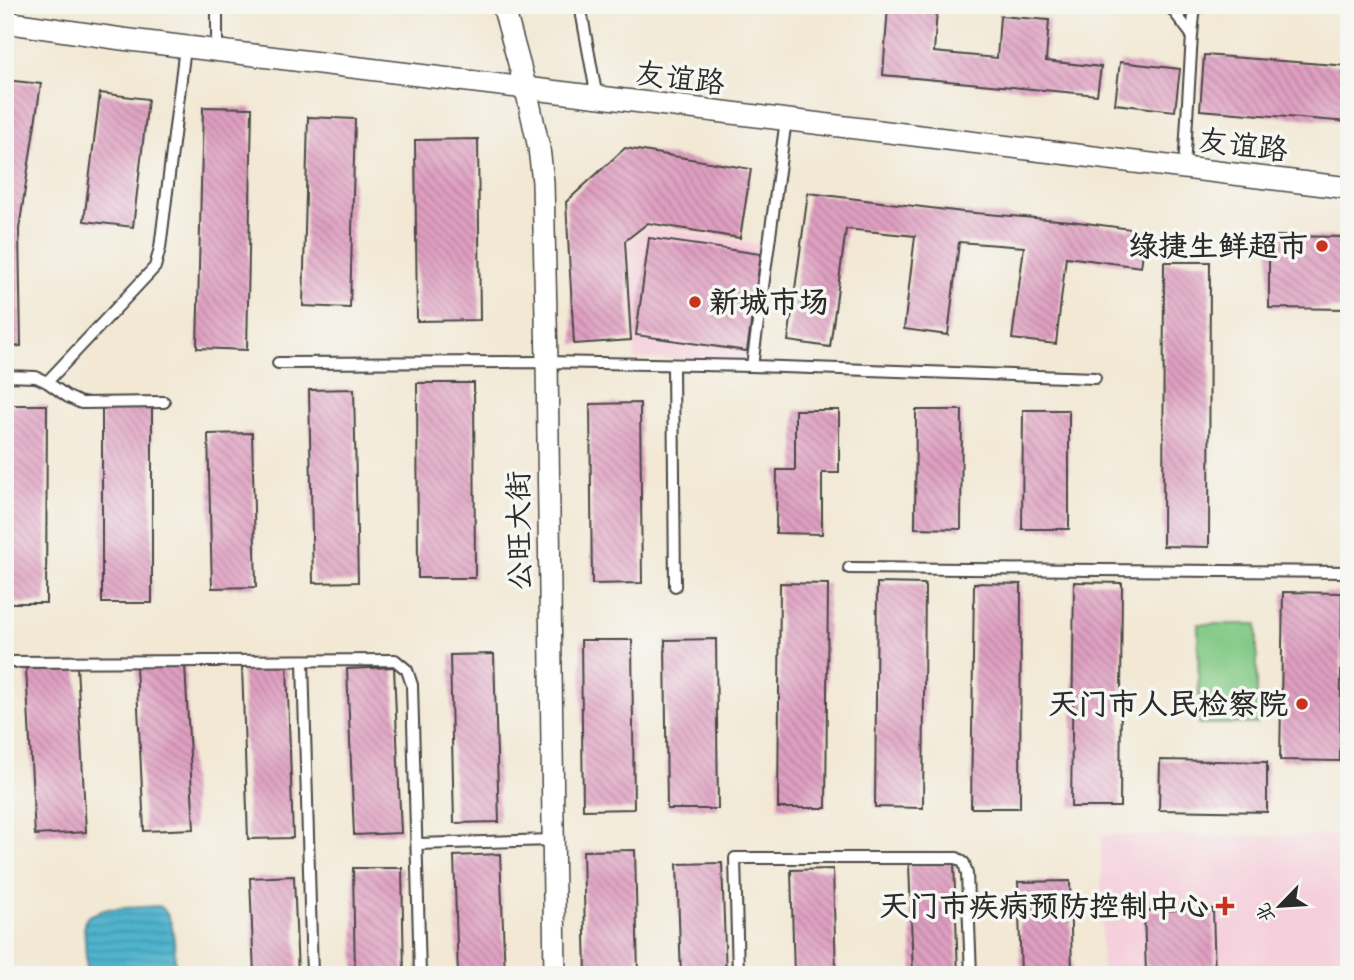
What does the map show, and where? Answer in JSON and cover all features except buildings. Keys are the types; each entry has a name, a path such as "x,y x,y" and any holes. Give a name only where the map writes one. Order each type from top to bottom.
{"street":[{"name":"公旺大街","path":"503,5 526,89 543,182 555,975"},
{"name":"友谊路","path":"5,22 597,98 1349,188"}],"lane":[{"path":"216,5 217,51"},
{"path":"580,5 597,98"},
{"path":"1169,5 1192,35"},
{"path":"1184,169 1195,5"},
{"path":"47,382 155,267 160,248 185,47"},
{"path":"752,366 786,120"},
{"path":"278,363 547,362 1095,378"},
{"path":"673,365 675,586"},
{"path":"5,376 36,377 81,402 164,402"},
{"path":"849,568 1349,572"},
{"path":"5,663 395,660 407,670 412,685 420,975"},
{"path":"303,661 312,975"},
{"path":"416,844 553,840"},
{"path":"738,975 734,858 957,858 964,863 967,874 971,975"}],"shaded area":[{"name":"新城市场","path":"648,226 767,246 751,360 635,359 628,242"},
{"name":"天门市疾病预防控制中心","path":"1101,835 1349,836 1349,975 1102,975"}],"green space":[{"path":"1198,624 1257,624 1257,724 1199,724"}],"water":[{"path":"159,906 165,911 172,928 175,975 87,975 84,923 88,916 107,909"}],"place":[{"name":"绿捷生鲜超市","path":"1322,246"},
{"name":"新城市场","path":"695,302"},
{"name":"天门市人民检察院","path":"1302,704"},
{"name":"天门市疾病预防控制中心","path":"1225,906"}]}
